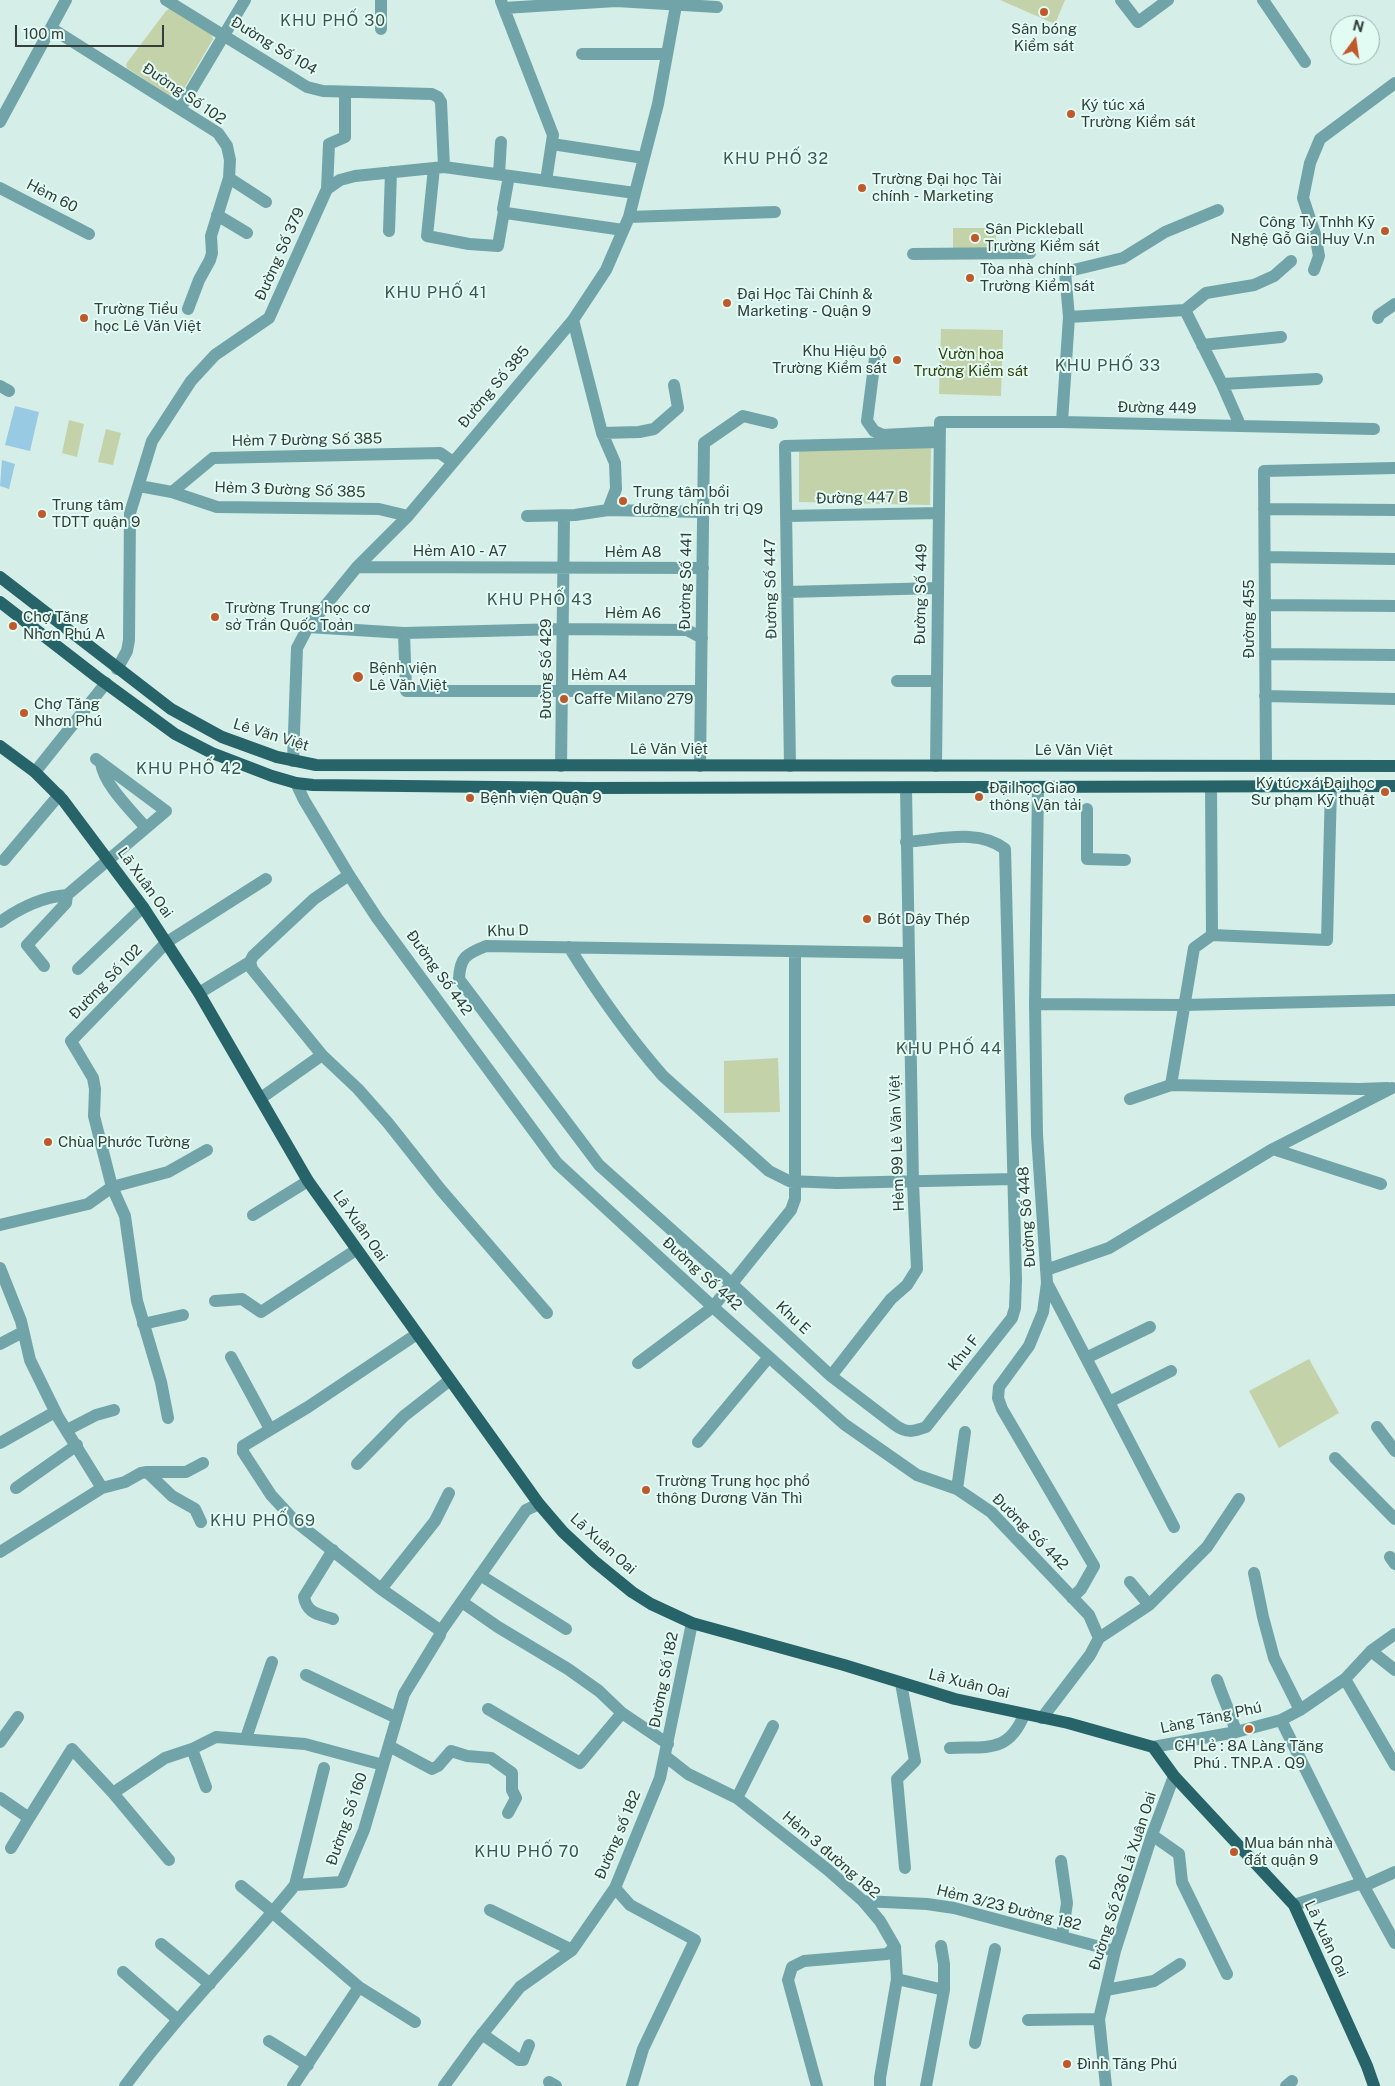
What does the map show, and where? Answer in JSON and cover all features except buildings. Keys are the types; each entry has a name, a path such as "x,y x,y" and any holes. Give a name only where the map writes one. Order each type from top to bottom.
{"main road":[{"name":"Lê Văn Việt","path":"2,582 171,709 198,725 222,737 293,761 321,765 1395,766"},
{"path":"0,602 106,683 188,742 272,776 296,783 313,785 561,788 1395,786"},
{"path":"106,683 117,669"},
{"name":"Lã Xuân Oai","path":"2,751 35,772 59,795 143,907 199,993 262,1098 308,1181 539,1504 563,1532 594,1561 632,1592 651,1604 692,1622 955,1699 1042,1718 1153,1747 1174,1776 1294,1905 1367,2066 1374,2086"},
{"path":"293,761 296,783"},
{"path":"561,766 561,788"},
{"path":"936,766 936,788"},
{"path":"1005,766 1006,788"},
{"path":"1038,766 1038,788"},
{"path":"1266,766 1266,787"}],"street":[{"path":"0,122 66,0"},
{"name":"Đường Số 104","path":"166,0 307,86 323,91 345,92"},
{"path":"180,109 245,0"},
{"path":"380,29 381,0"},
{"path":"1120,0 1138,22 1168,0"},
{"path":"1263,0 1305,62"},
{"path":"546,180 553,135 503,4 616,1 676,2 717,7"},
{"name":"Đường Số 385","path":"293,761 296,648 308,627 357,566 408,516 573,320 606,270 629,217 658,104 676,2"},
{"name":"Đường Số 102","path":"51,28 218,133 227,146 230,160 229,178 211,236 212,253 188,309"},
{"path":"582,54 667,54"},
{"path":"1314,270 1319,256 1315,234 1303,198 1310,163 1320,139 1395,84"},
{"path":"327,189 329,144 345,136 345,92 432,94 438,97 441,102 439,168 428,236 470,244 498,246 504,211 504,175 501,142"},
{"path":"552,144 644,158"},
{"path":"327,189 340,180 355,176 439,168 546,180 635,193"},
{"path":"390,172 390,231"},
{"path":"229,178 266,202"},
{"name":"Hẻm 60","path":"0,188 89,234"},
{"name":"Đường Số 379","path":"117,669 123,660 129,640 130,514 152,441 191,381 215,355 269,318 327,189"},
{"path":"1062,422 1069,317 1065,272 1123,258 1165,232 1218,210"},
{"path":"504,211 623,230"},
{"path":"629,217 775,212"},
{"path":"218,215 247,233"},
{"path":"913,254 1030,254"},
{"path":"1069,317 1185,310 1206,293 1254,285 1274,276 1291,261"},
{"path":"1378,318 1379,315 1395,304"},
{"path":"1185,310 1240,425"},
{"path":"573,320 602,433 615,463 616,489 608,510"},
{"path":"1202,344 1281,337"},
{"path":"875,358 867,421 874,431 883,435 940,432"},
{"path":"1222,384 1318,378"},
{"path":"602,433 639,432 654,429 678,408 674,385"},
{"name":"Đường Số 441","path":"700,766 704,443 743,416 772,423"},
{"name":"Đường 449","path":"940,432 1062,422 1374,429"},
{"name":"Đường Số 449","path":"936,766 940,432"},
{"name":"Đường Số 447","path":"790,766 785,446 940,432"},
{"name":"Hẻm 7 Đường Số 385","path":"172,492 213,458 440,453 453,462"},
{"name":"Đường 455","path":"1266,766 1264,471 1395,468"},
{"name":"Hẻm 3 Đường Số 385","path":"139,486 172,492 217,507 379,509 408,516"},
{"path":"527,516 564,516 608,510 703,512"},
{"path":"1264,510 1395,510"},
{"name":"Đường 447 B","path":"786,516 939,513"},
{"name":"Đường Số 429","path":"561,766 564,516"},
{"path":"1264,556 1395,559"},
{"name":"Hẻm A10 - A7","path":"357,566 563,568"},
{"name":"Hẻm A8","path":"563,568 703,568"},
{"path":"787,592 938,588"},
{"path":"1265,605 1395,606"},
{"name":"Hẻm A6","path":"308,627 404,633 562,629 687,630 702,638"},
{"name":"Hẻm A4","path":"404,633 406,691 701,691"},
{"path":"1265,654 1395,655"},
{"path":"897,681 937,681"},
{"path":"35,772 106,683"},
{"path":"1265,696 1395,699"},
{"path":"0,922 50,896 67,895 108,862 166,811 99,761 102,772 111,786 146,828"},
{"name":"Đường Số 442","path":"296,783 304,800 349,875 378,918 557,1163 713,1307 844,1424 917,1475 957,1489 990,1512 1089,1615 1099,1638"},
{"path":"1171,1085 1194,948 1212,935 1327,940 1331,786"},
{"path":"1211,787 1212,935"},
{"name":"Hẻm 99 Lê Văn Việt","path":"831,1376 891,1299 907,1285 917,1269 913,1183 906,788"},
{"name":"Đường Số 448","path":"1038,788 1037,1135 1047,1276 1043,1312 1029,1346 999,1387 998,1398 1002,1409 1094,1566 1072,1598"},
{"path":"4,860 59,795"},
{"path":"1087,809 1082,859 1126,860"},
{"name":"Khu F","path":"831,1376 902,1430 910,1432 926,1427 1012,1318 1015,1308 1005,849 995,842 976,836 906,842"},
{"path":"199,993 250,962 253,956 314,899 349,875"},
{"path":"167,942 266,879"},
{"path":"44,966 27,945 66,904 67,895"},
{"path":"78,969 143,907"},
{"name":"Đường Số 102","path":"112,1187 94,1116 95,1089 93,1078 71,1041 167,942"},
{"name":"Khu D","path":"569,947 486,946 467,954 461,962 459,979 599,1165 732,1284"},
{"path":"569,947 908,953"},
{"path":"569,947 599,995 663,1076 769,1171 789,1181 838,1184 1013,1179"},
{"path":"638,1363 713,1307 790,1210 795,1199 795,952"},
{"path":"250,962 252,969 322,1055 358,1089 441,1190 547,1313"},
{"path":"1036,1004 1183,1005 1395,1000"},
{"path":"262,1098 322,1055"},
{"path":"1130,1099 1171,1085 1394,1088"},
{"path":"1174,1527 1086,1358 1047,1276 1109,1248 1273,1149 1394,1088"},
{"path":"1273,1149 1381,1184"},
{"path":"0,1225 88,1204 112,1187 168,1172 207,1150"},
{"path":"253,1216 308,1181"},
{"path":"112,1187 126,1216 137,1300 161,1382 168,1418"},
{"path":"215,1300 242,1299 261,1312 356,1250"},
{"path":"0,1268 21,1321 30,1360 55,1412 102,1488"},
{"name":"Khu E","path":"732,1284 831,1376"},
{"path":"143,1324 183,1315"},
{"path":"1086,1358 1150,1327"},
{"path":"0,1344 23,1332"},
{"path":"418,1334 308,1407 270,1428 243,1446 244,1452 271,1495 295,1521 380,1589 441,1631"},
{"path":"231,1357 270,1428"},
{"path":"698,1442 769,1357"},
{"path":"1109,1402 1171,1371"},
{"path":"357,1464 404,1416 450,1380"},
{"path":"67,1430 96,1415 114,1410"},
{"path":"0,1443 55,1412"},
{"path":"1377,1427 1395,1450"},
{"path":"957,1489 965,1432"},
{"path":"16,1488 77,1445"},
{"path":"1335,1458 1395,1519"},
{"path":"0,1552 102,1488 125,1482 141,1473 186,1472 203,1463"},
{"path":"147,1472 172,1496 194,1509 201,1522"},
{"path":"380,1589 435,1521 449,1492"},
{"path":"1042,1718 1090,1654 1099,1638 1149,1605 1207,1548 1239,1499"},
{"name":"Đường Số 160","path":"295,1885 342,1882 364,1830 404,1694 441,1631 480,1574 526,1510 539,1504"},
{"path":"333,1550 304,1597 305,1604 311,1612 333,1619"},
{"path":"480,1574 566,1629"},
{"path":"1254,1574 1274,1658 1300,1710"},
{"path":"1130,1582 1149,1605"},
{"name":"Hẻm 3 đường 182","path":"462,1602 498,1627 568,1669 599,1691 666,1750 688,1774 737,1798 828,1870 863,1901 880,1921 895,1947"},
{"name":"Đường Số 182","path":"666,1750 692,1622"},
{"name":"Làng Tăng Phú","path":"1153,1747 1236,1732 1280,1720 1300,1710 1345,1679 1372,1651 1395,1634"},
{"path":"1372,1651 1395,1670"},
{"path":"246,1738 272,1662"},
{"path":"306,1676 397,1718"},
{"path":"1345,1679 1395,1765"},
{"path":"1217,1680 1223,1699 1230,1709 1236,1732"},
{"path":"901,1683 915,1761 897,1779 905,1868"},
{"path":"488,1709 580,1763 622,1713"},
{"path":"950,1748 999,1745 1014,1734 1024,1715"},
{"path":"0,1742 18,1717"},
{"path":"1280,1720 1363,1885 1395,1943"},
{"path":"737,1798 773,1726"},
{"path":"114,1793 165,1758 192,1749 216,1736 305,1744 383,1765"},
{"path":"388,1746 432,1769 438,1766 451,1751 467,1756 491,1758 512,1773 512,1790 516,1798 508,1813"},
{"path":"192,1749 206,1787"},
{"path":"11,1848 72,1750 114,1793 169,1860"},
{"name":"Đường số 182","path":"444,2086 482,2034 520,1987 572,1950 615,1888 660,1778 666,1750"},
{"path":"124,2086 177,2019 210,1984 295,1885 324,1768"},
{"name":"Đường Số 236 Lã Xuân Oai","path":"1106,2086 1099,2019 1115,1951 1152,1835 1174,1776"},
{"path":"0,1798 29,1818"},
{"path":"1152,1835 1179,1854 1182,1882 1227,1974"},
{"path":"1061,1861 1067,1903 1062,1936"},
{"path":"1294,1905 1363,1885 1395,1872"},
{"path":"241,1886 359,1987 415,2022"},
{"path":"615,1888 630,1905 695,1940 643,2049 632,2086"},
{"name":"Hẻm 3/23 Đường 182","path":"863,1901 927,1904 954,1908 1115,1951"},
{"path":"490,1910 572,1950"},
{"path":"161,1944 210,1984"},
{"path":"926,2086 944,1990 944,1964 941,1946"},
{"path":"880,2086 897,1979 895,1947"},
{"path":"817,2086 788,1980 792,1967 804,1961 887,1954 895,1947"},
{"path":"975,2043 995,1949"},
{"path":"1106,1990 1154,1981 1180,1964"},
{"path":"123,1972 177,2019"},
{"path":"897,1979 944,1990"},
{"path":"293,2086 359,1987"},
{"path":"1028,2020 1099,2019"},
{"path":"482,2034 518,2060 523,2060 529,2045"},
{"path":"269,2041 308,2065"}],"green space":[{"name":"Sân bóng Kiểm sát","path":"1000,0 1065,0 1055,24"},
{"path":"170,8 211,33 213,39 178,99 174,99 127,68 126,64"},
{"name":"Sân Pickleball Trường Kiểm sát","path":"953,228 996,228 996,248 953,248"},
{"name":"Vườn hoa Trường Kiểm sát","path":"941,329 1003,330 1001,396 939,394"},
{"path":"69,420 84,424 77,457 62,453"},
{"path":"106,429 121,433 113,465 98,462"},
{"path":"799,446 931,448 930,505 799,502"},
{"path":"778,1058 780,1112 724,1113 724,1061"},
{"path":"1309,1359 1339,1413 1279,1448 1249,1391"}],"water":[{"path":"15,406 39,412 30,451 5,445"},
{"path":"2,460 15,464 9,489 0,486"}],"place":[{"name":"Sân bóng Kiểm sát","path":"1044,12"},
{"name":"Ký túc xá Trường Kiểm sát","path":"1071,114"},
{"name":"Trường Đại học Tài chính - Marketing","path":"862,188"},
{"name":"Công Ty Tnhh Kỹ Nghệ Gỗ Gia Huy V.n","path":"1385,231"},
{"name":"Sân Pickleball Trường Kiểm sát","path":"975,238"},
{"name":"Tòa nhà chính Trường Kiểm sát","path":"970,278"},
{"name":"Đại Học Tài Chính & Marketing - Quận 9","path":"727,303"},
{"name":"Trường Tiểu học Lê Văn Việt","path":"84,318"},
{"name":"Khu Hiệu bộ Trường Kiểm sát","path":"897,360"},
{"name":"Trung tâm bồi dưỡng chính trị Q9","path":"623,501"},
{"name":"Trung tâm TDTT quận 9","path":"42,514"},
{"name":"Trường Trung học cơ sở Trần Quốc Toản","path":"215,617"},
{"name":"Chợ Tăng Nhơn Phú A","path":"13,626"},
{"name":"Bệnh viện Lê Văn Việt","path":"358,677"},
{"name":"Caffe Milano 279","path":"564,699"},
{"name":"Chợ Tăng Nhơn Phú","path":"24,713"},
{"name":"Ký túc xá Đại học Sư phạm Kỹ thuật","path":"1385,792"},
{"name":"Đại học Giao thông Vận tải","path":"979,797"},
{"name":"Bệnh viện Quận 9","path":"470,798"},
{"name":"Bót Dây Thép","path":"867,919"},
{"name":"Chùa Phước Tường","path":"48,1142"},
{"name":"Trường Trung học phổ thông Dương Văn Thì","path":"646,1490"},
{"name":"CH Lẻ : 8A Làng Tăng Phú . TNP.A . Q9","path":"1249,1729"},
{"name":"Mua bán nhà đất quận 9","path":"1234,1852"},
{"name":"Đình Tăng Phú","path":"1067,2064"}],"district":[{"name":"KHU PHỐ 30","path":"333,21"},
{"name":"KHU PHỐ 32","path":"776,159"},
{"name":"KHU PHỐ 41","path":"436,293"},
{"name":"KHU PHỐ 33","path":"1108,366"},
{"name":"KHU PHỐ 43","path":"540,600"},
{"name":"KHU PHỐ 42","path":"189,769"},
{"name":"KHU PHỐ 44","path":"949,1049"},
{"name":"KHU PHỐ 69","path":"263,1521"},
{"name":"KHU PHỐ 70","path":"527,1852"}]}
